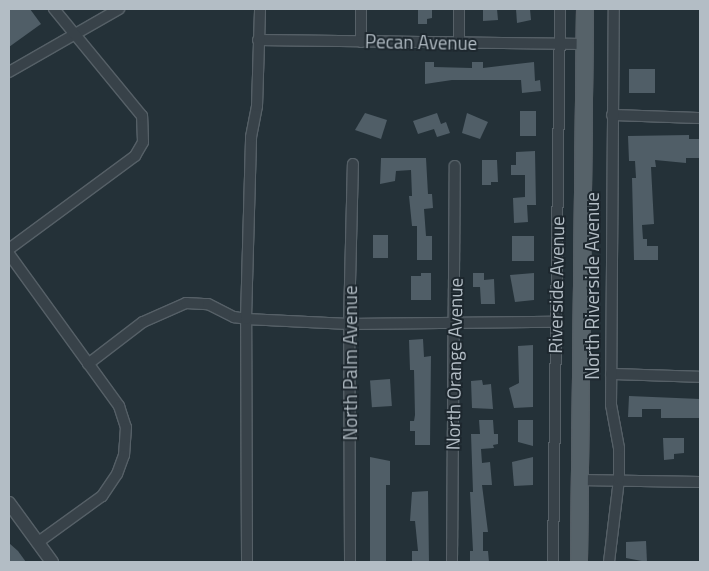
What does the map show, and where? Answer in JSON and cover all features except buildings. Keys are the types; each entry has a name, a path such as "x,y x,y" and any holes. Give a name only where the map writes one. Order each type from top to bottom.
{"main road":[{"name":"North Riverside Avenue","path":"579,562 584,9"}],"street":[{"path":"9,249 135,156 143,142 142,116 54,9"},
{"path":"9,72 75,36 119,9"},
{"path":"247,562 246,319 251,137 257,106 260,9"},
{"path":"361,9 361,42"},
{"path":"459,9 459,43"},
{"name":"Riverside Avenue","path":"553,562 560,9"},
{"name":"North Riverside Avenue","path":"609,562 619,480 611,374 614,9"},
{"name":"Pecan Avenue","path":"258,40 584,44"},
{"path":"612,115 700,118"},
{"name":"North Palm Avenue","path":"350,562 349,324 354,164"},
{"name":"North Orange Avenue","path":"452,562 455,166"},
{"path":"9,254 119,406 126,427 124,455 117,474 102,496 37,542"},
{"path":"88,364 143,322 186,303 208,304 234,317 246,319 349,324 555,322"},
{"path":"611,374 700,377"},
{"path":"580,480 700,482"},
{"path":"9,503 52,562"}]}
